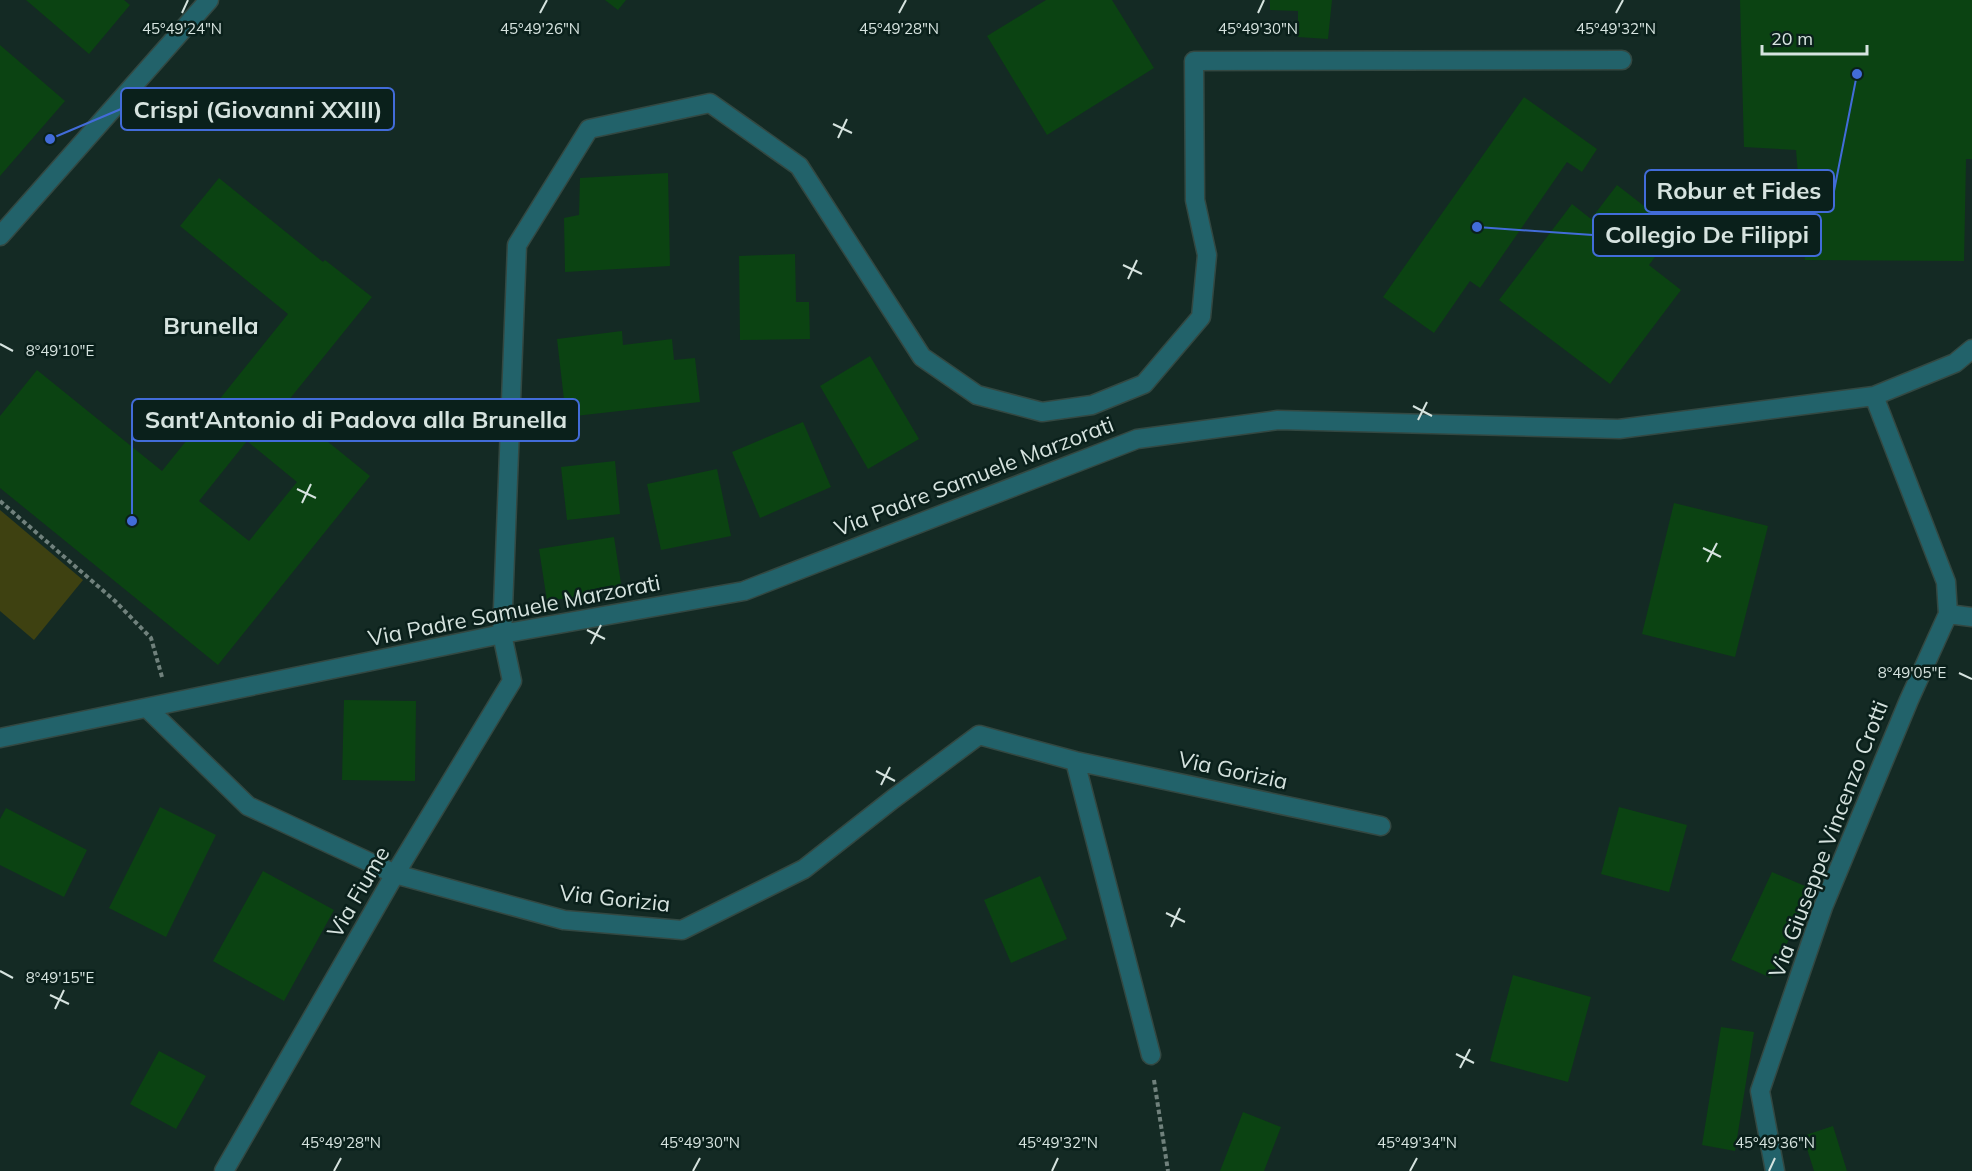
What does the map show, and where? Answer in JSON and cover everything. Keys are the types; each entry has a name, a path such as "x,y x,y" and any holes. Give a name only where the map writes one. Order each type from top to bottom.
{"street":[{"path":"3,228 209,0"},
{"name":"Via Fiume","path":"224,1171 396,874 512,681 502,634 517,245 589,129 711,103 799,166 922,357 977,395 1042,412 1092,405 1144,384 1201,317 1207,255 1195,201 1194,61 1622,60"},
{"name":"Via Padre Samuele Marzorati","path":"0,738 502,634 744,591 1137,440 1278,420 1619,429 1874,396 1955,363 1972,349"},
{"name":"Via Giuseppe Vincenzo Crotti","path":"1775,1171 1760,1091 1823,907 1909,700 1948,614 1946,582 1874,396"},
{"path":"1948,614 1972,617"},
{"name":"Via Gorizia","path":"147,708 248,806 396,874 564,920 682,930 804,869 979,735 1075,761 1381,826"},
{"path":"1075,761 1151,1054"}],"path":[{"path":"0,501 115,601 152,638 169,704"},
{"path":"1151,1054 1168,1171"}],"green space":[{"path":"0,510 83,580 34,640 0,611"}],"building":[{"path":"26,0 124,0 130,5 89,54"},
{"path":"605,0 626,0 618,10"},
{"path":"1046,0 1112,0 1154,68 1047,135 987,36"},
{"path":"1270,0 1332,0 1328,39 1298,37 1298,11 1270,10"},
{"path":"1740,0 1972,0 1972,159 1966,159 1964,261 1805,260 1796,150 1744,147"},
{"path":"0,45 65,101 0,176"},
{"path":"1524,97 1597,149 1582,172 1567,162 1480,288 1470,281 1434,333 1383,297"},
{"path":"668,173 670,266 565,272 564,218 579,215 580,178"},
{"path":"219,178 323,262 325,260 372,297 284,406 370,476 218,665 0,488 0,416 37,370 162,471 288,314 180,226","holes":["247,441 297,482 249,541 199,501"]},
{"path":"1617,185 1675,230 1649,265 1681,290 1610,384 1499,300 1572,204 1591,219"},
{"path":"795,254 796,302 809,302 810,339 740,340 739,256"},
{"path":"622,331 623,345 672,339 674,360 695,358 700,402 566,417 557,339"},
{"path":"870,356 919,439 868,469 820,386"},
{"path":"803,422 831,487 760,518 732,452"},
{"path":"615,461 620,514 567,520 561,467"},
{"path":"717,469 731,536 661,550 647,484"},
{"path":"1674,503 1768,526 1735,657 1642,634"},
{"path":"614,537 622,590 547,601 539,549"},
{"path":"344,700 416,701 415,781 342,780"},
{"path":"160,807 216,835 166,937 109,908"},
{"path":"1619,807 1687,825 1669,892 1601,874"},
{"path":"6,808 87,850 64,897 0,865 0,819"},
{"path":"263,871 334,910 284,1001 213,961"},
{"path":"1772,872 1812,889 1771,978 1731,960"},
{"path":"1040,876 1067,939 1011,963 984,900"},
{"path":"1513,975 1591,997 1568,1082 1490,1061"},
{"path":"1721,1027 1754,1032 1735,1151 1702,1145"},
{"path":"159,1051 206,1076 176,1129 130,1104"},
{"path":"1243,1112 1281,1127 1264,1171 1220,1171"},
{"path":"1833,1126 1847,1171 1814,1171 1803,1136"}],"place":[{"name":"Robur et Fides","path":"1857,74"},
{"name":"Crispi (Giovanni XXIII)","path":"50,139"},
{"name":"Collegio De Filippi","path":"1477,227"},
{"name":"Sant'Antonio di Padova alla Brunella","path":"132,521"}],"district":[{"name":"Brunella","path":"211,325"}]}
